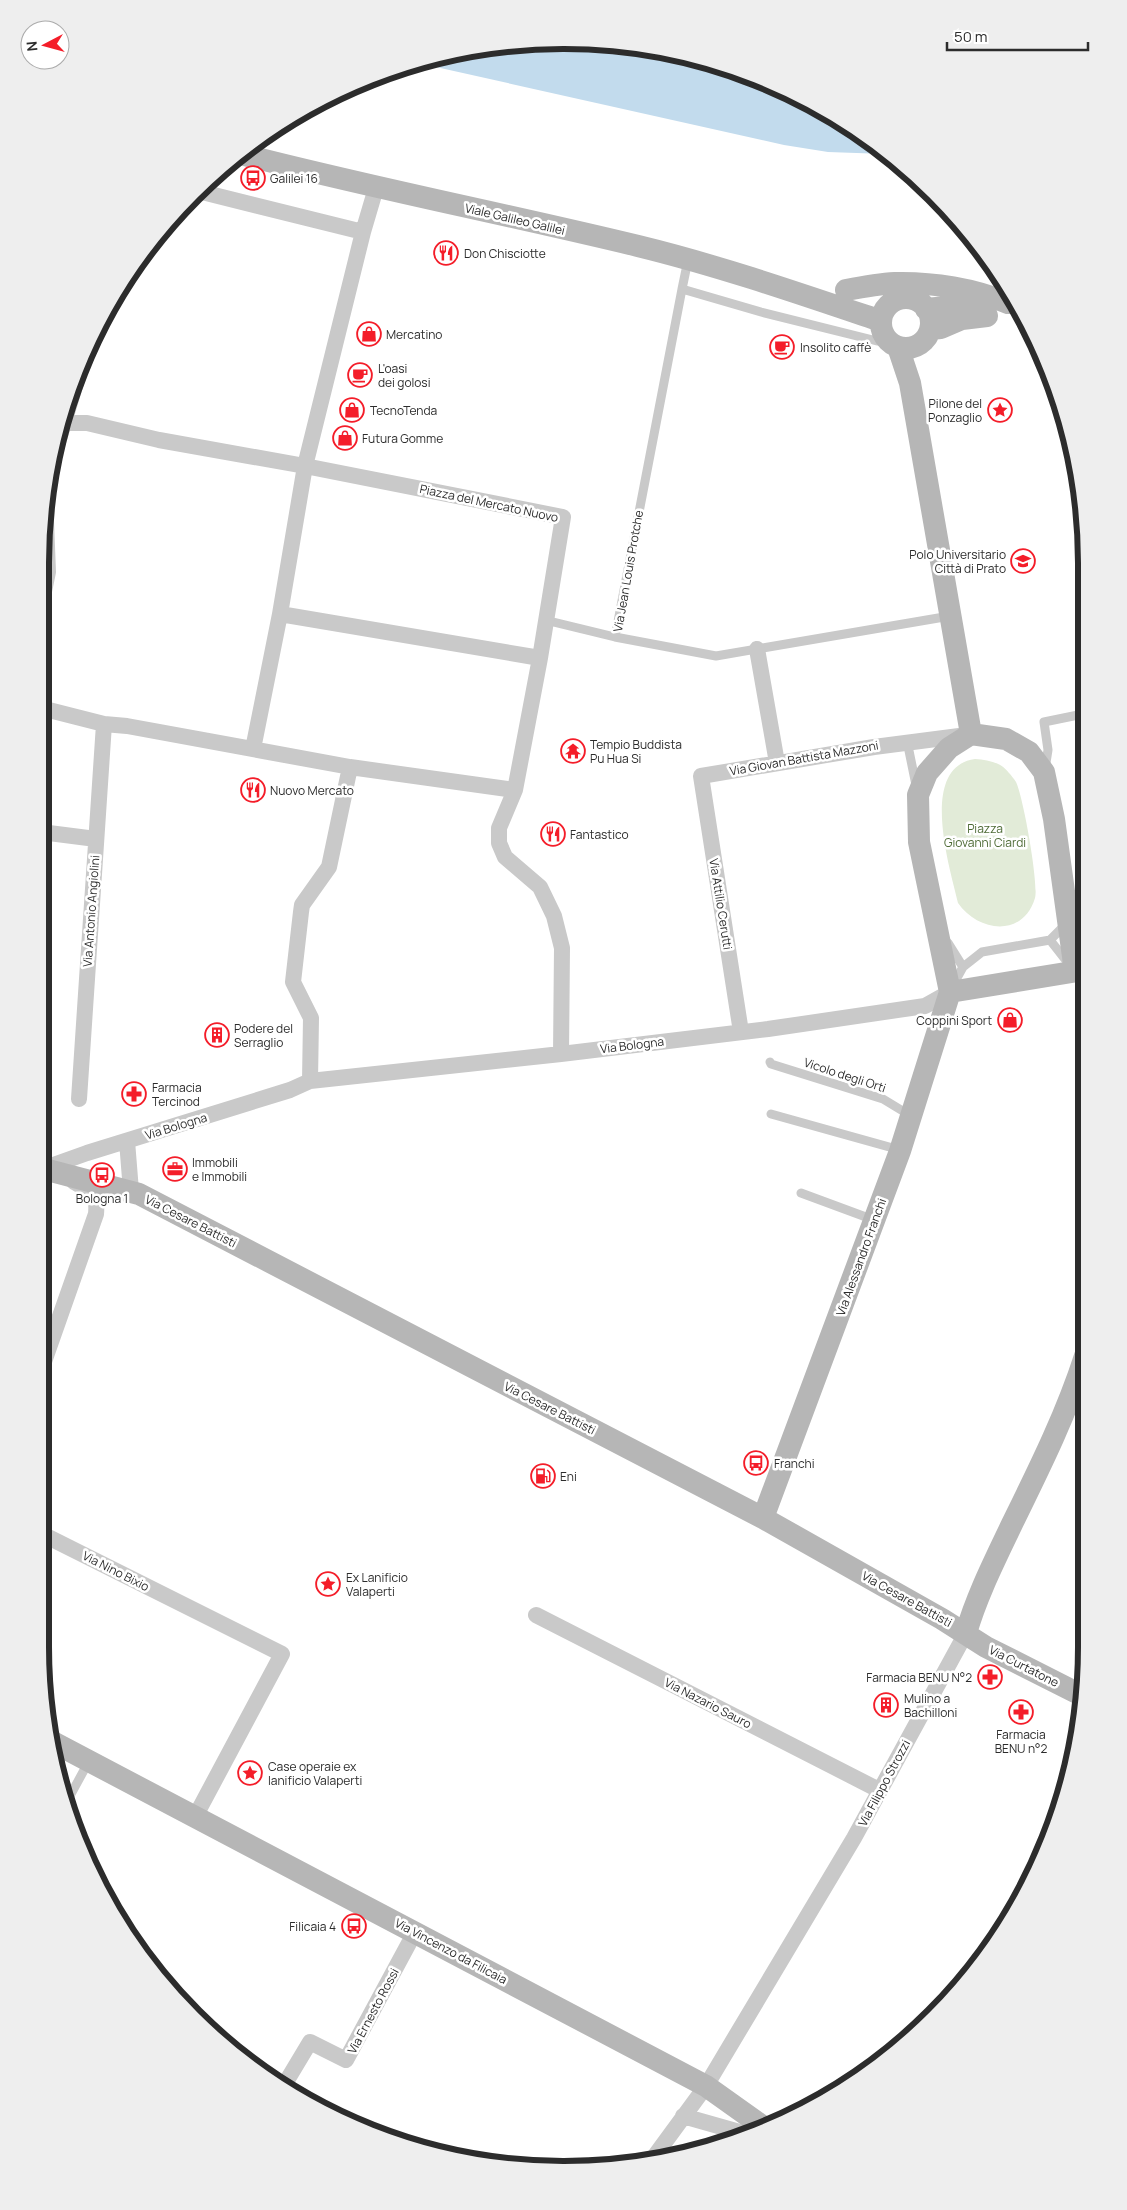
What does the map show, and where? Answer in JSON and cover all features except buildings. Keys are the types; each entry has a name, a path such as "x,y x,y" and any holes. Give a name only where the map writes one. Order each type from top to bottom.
{"street":[{"name":"Viale Galileo Galilei","path":"249,156 376,188 639,247 789,290"},
{"path":"253,749 280,614 305,466 363,232 376,188"},
{"path":"207,193 363,232"},
{"path":"789,290 846,290 893,283 914,284 985,293 1008,305"},
{"path":"789,290 905,328 941,328 962,319 1010,309"},
{"path":"846,290 905,328"},
{"path":"905,328 910,383 971,734"},
{"name":"Piazza del Mercato Nuovo","path":"68,423 88,423 159,440 305,466 563,517 540,658 515,790 499,828 499,844 504,856 540,887 554,916 562,948 561,1054"},
{"path":"280,614 540,658"},
{"path":"757,649 777,763"},
{"path":"49,710 104,724 126,726 350,767 515,790"},
{"name":"Via Antonio Angiolini","path":"79,1099 104,724"},
{"path":"971,734 949,748 927,773 918,796 919,842 932,914 950,992 1078,970"},
{"path":"907,741 971,734 1006,739 1029,752 1044,772 1054,819 1068,922 1078,966"},
{"name":"Via Giovan Battista Mazzoni","path":"701,776 907,741"},
{"path":"310,1081 311,1018 293,982 300,912 302,904 329,867 350,767"},
{"name":"Via Attilio Cerutti","path":"701,776 741,1032"},
{"path":"49,833 96,839"},
{"name":"Via Bologna","path":"49,1166 290,1090 310,1081 561,1054 741,1032 768,1032 925,1006 950,992"},
{"name":"Via Alessandro Franchi","path":"763,1518 900,1150 950,992"},
{"name":"Via Cesare Battisti","path":"127,1141 131,1191"},
{"name":"Via Cesare Battisti","path":"49,1170 131,1191 763,1518 966,1633"},
{"path":"49,1171 92,1192 97,1202 96,1214 49,1347"},
{"name":"Via Filippo Strozzi","path":"657,2152 706,2086 854,1838 966,1633 984,1582 1056,1434 1078,1379"},
{"name":"Via Nino Bixio","path":"49,1538 282,1654 195,1817"},
{"name":"Via Nazario Sauro","path":"536,1615 880,1790"},
{"name":"Via Curtatone","path":"966,1633 986,1647 1076,1692"},
{"name":"Via Vincenzo da Filicaia","path":"59,1745 706,2086 758,2123"},
{"name":"Via Ernesto Rossi","path":"287,2080 310,2042 346,2060 415,1932"},
{"path":"683,2116 736,2131"}],"lane":[{"name":"Via Jean Louis Protche","path":"688,260 615,637 716,656 951,616"},
{"path":"682,289 761,312 877,341 905,328"},
{"path":"545,620 615,637"},
{"path":"1044,772 1048,750 1044,722 1078,715"},
{"path":"907,741 918,796"},
{"path":"932,914 963,966"},
{"path":"950,992 963,966 982,952 1050,940 1068,922"},
{"path":"1050,940 1078,969"},
{"name":"Vicolo degli Orti","path":"770,1062 884,1099 911,1116"},
{"path":"771,1114 900,1150"},
{"path":"801,1193 874,1220"},
{"path":"71,1795 89,1761"}],"green space":[{"name":"Piazza Giovanni Ciardi","path":"975,759 994,762 1002,766 1016,782 1030,840 1035,876 1035,898 1029,911 1021,920 1011,925 988,925 967,913 958,903 949,867 942,821 942,799 947,780 958,766"}],"water":[{"path":"564,49 631,53 664,59 697,66 760,88 821,118 875,154 828,152 784,145 431,66 496,53"}],"place":[{"name":"Galilei 16","path":"253,178"},
{"name":"Don Chisciotte","path":"446,253"},
{"name":"Mercatino","path":"369,334"},
{"name":"Insolito caffè","path":"782,347"},
{"name":"L'oasi dei golosi","path":"360,375"},
{"name":"TecnoTenda","path":"352,410"},
{"name":"Pilone del Ponzaglio","path":"1000,410"},
{"name":"Futura Gomme","path":"345,438"},
{"name":"Polo Universitario Città di Prato","path":"1023,561"},
{"name":"Tempio Buddista Pu Hua Si","path":"573,751"},
{"name":"Nuovo Mercato","path":"253,790"},
{"name":"Fantastico","path":"553,834"},
{"name":"Coppini Sport","path":"1010,1020"},
{"name":"Podere del Serraglio","path":"217,1035"},
{"name":"Farmacia Tercinod","path":"134,1094"},
{"name":"Immobili e Immobili","path":"175,1169"},
{"name":"Bologna 1","path":"102,1175"},
{"name":"Franchi","path":"756,1463"},
{"name":"Eni","path":"543,1476"},
{"name":"Ex Lanificio Valaperti","path":"328,1584"},
{"name":"Farmacia BENU N°2","path":"990,1677"},
{"name":"Mulino a Bachilloni","path":"886,1705"},
{"name":"Farmacia BENU n°2","path":"1021,1712"},
{"name":"Case operaie ex lanificio Valaperti","path":"250,1773"},
{"name":"Filicaia 4","path":"354,1926"}]}
